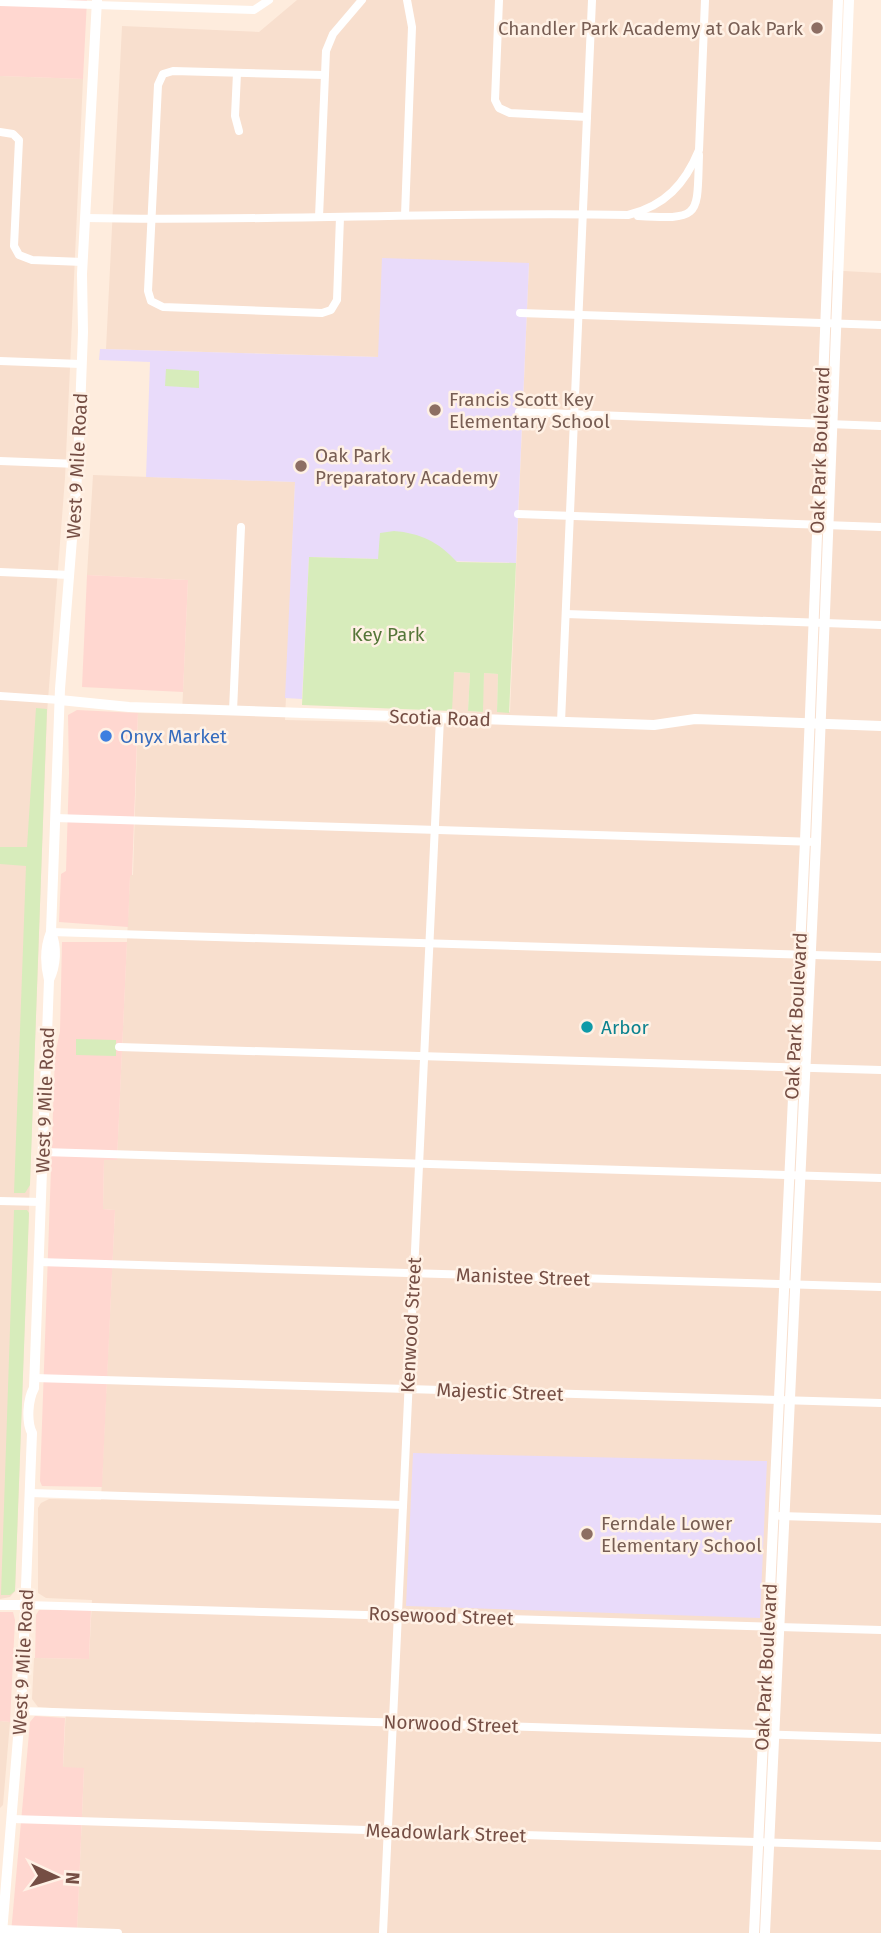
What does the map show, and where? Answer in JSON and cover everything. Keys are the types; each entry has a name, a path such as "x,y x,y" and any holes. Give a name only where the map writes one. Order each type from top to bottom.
{"main road":[{"name":"West 9 Mile Road","path":"2,1931 8,1817 20,1712 32,1433 37,1419 34,1383 49,980 54,970 55,948 51,932 60,700 78,464 83,262 97,3"}],"street":[{"path":"0,2 254,10 269,0"},
{"path":"319,217 324,75 328,43 362,0"},
{"path":"405,215 412,27 407,0"},
{"path":"499,0 495,100 499,108 510,113 587,117"},
{"path":"561,722 592,0"},
{"path":"85,218 152,220 533,212 676,218 690,213 696,204 705,0"},
{"name":"Oak Park Boulevard","path":"838,0 843,17"},
{"name":"Oak Park Boulevard","path":"765,1933 764,1842 810,842 839,100 843,17 849,0"},
{"path":"324,75 173,71 166,72 161,77 158,85 148,290 153,304 163,307 322,313 331,310 337,300 340,217"},
{"path":"237,73 235,116 239,131"},
{"path":"0,132 17,136 19,143 16,251 22,258 32,260 83,262"},
{"path":"628,215 655,206 669,197 692,168 699,150"},
{"path":"520,313 881,325"},
{"path":"0,361 81,364"},
{"path":"519,412 881,426"},
{"path":"0,461 78,464"},
{"path":"518,514 881,527"},
{"path":"233,711 241,527"},
{"path":"0,572 70,575"},
{"path":"566,614 881,625"},
{"name":"Scotia Road","path":"0,696 107,706 233,711 647,725 695,719 881,726"},
{"name":"Kenwood Street","path":"383,1933 440,718"},
{"path":"55,818 810,842"},
{"path":"51,932 881,957"},
{"path":"119,1047 881,1070"},
{"path":"43,1152 881,1178"},
{"path":"0,1201 41,1202"},
{"name":"Manistee Street","path":"38,1262 881,1287"},
{"name":"Majestic Street","path":"34,1383 407,1389 881,1403"},
{"path":"30,1493 403,1505"},
{"path":"779,1516 881,1519"},
{"name":"Rosewood Street","path":"0,1605 398,1614 881,1630"},
{"name":"Norwood Street","path":"20,1712 881,1738"},
{"name":"Meadowlark Street","path":"8,1817 881,1846"},
{"name":"Oak Park Boulevard","path":"754,1933 764,1842"},
{"path":"2,1931 118,1933"}],"shaded area":[{"path":"0,0 87,0 83,79 0,76"},
{"path":"297,0 835,0 825,270 881,273 881,1933 77,1933 84,1769 63,1768 66,1709 38,1707 32,1699 34,1658 89,1659 92,1600 46,1598 38,1593 38,1508 49,1499 101,1500 115,1210 103,1209 104,1159 117,1159 130,875 133,875 138,713 182,714 188,580 87,575 93,475 295,482 285,720 451,724 453,672 470,673 468,711 482,712 484,673 498,674 497,712 510,712 529,263 379,357 106,349 122,26 259,32"},
{"path":"0,76 83,79 65,478 47,713 15,1591 10,1597 0,1599"},
{"path":"382,258 529,263 516,563 309,557 302,699 285,698 295,482 146,477 150,362 99,360 100,349 378,357"},
{"path":"87,575 188,580 183,692 82,687"},
{"path":"77,710 138,713 128,927 59,922 61,874 66,871 68,715"},
{"path":"62,942 127,942 117,1160 104,1160 103,1209 115,1210 102,1487 42,1486 40,1481 55,1055 60,1031"},
{"name":"Ferndale Lower Elementary School","path":"413,1453 767,1461 760,1618 406,1606"},
{"path":"91,1609 89,1659 35,1658 36,1615 39,1610"},
{"path":"0,1612 13,1612 15,1620 10,1722 0,1721"},
{"path":"35,1716 65,1718 63,1767 84,1768 77,1933 11,1933 30,1722"},
{"path":"0,1721 10,1722 3,1805 0,1808"}],"green space":[{"path":"166,369 199,371 199,388 165,386"},
{"name":"Key Park","path":"394,531 428,540 457,562 516,563 509,713 497,712 498,674 484,673 483,712 468,711 470,673 454,672 452,711 302,705 309,557 378,559 380,533"},
{"path":"36,708 47,709 30,1185 25,1193 14,1193 26,866 0,864 0,847 27,847"},
{"path":"76,1039 116,1040 116,1056 76,1055"},
{"path":"14,1210 27,1210 29,1213 15,1591 10,1595 1,1595"}],"place":[{"name":"Chandler Park Academy at Oak Park","path":"817,28"},
{"name":"Francis Scott Key Elementary School","path":"435,410"},
{"name":"Oak Park Preparatory Academy","path":"301,466"},
{"name":"Onyx Market","path":"106,736"},
{"name":"Arbor","path":"587,1027"},
{"name":"Ferndale Lower Elementary School","path":"587,1534"}]}
